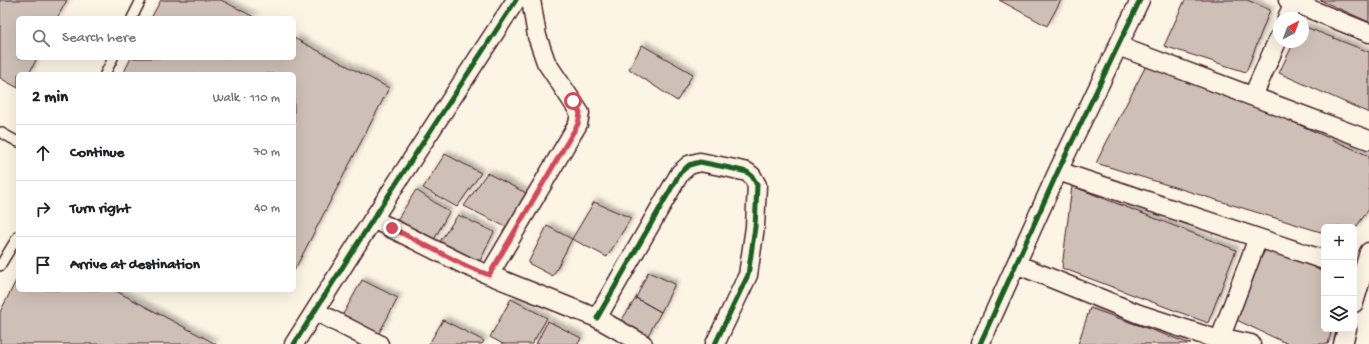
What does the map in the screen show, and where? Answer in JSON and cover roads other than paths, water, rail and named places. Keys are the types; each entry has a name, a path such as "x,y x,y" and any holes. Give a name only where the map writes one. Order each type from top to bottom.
{"street":[{"path":"294,344 373,219 516,0"},
{"path":"489,275 578,124 580,113 546,62 537,36 531,0"},
{"path":"980,344 1058,171 1140,0"},
{"path":"1291,5 1369,33"},
{"path":"1118,46 1369,140"},
{"path":"1253,96 1274,48"},
{"path":"597,318 680,173 689,165 700,162 730,168 747,172 752,176 758,185 755,227 748,275 715,344"},
{"path":"1058,171 1321,259"},
{"path":"373,219 466,266 597,318 643,344"},
{"path":"1218,342 1258,238"},
{"path":"1356,296 1369,252"},
{"path":"1016,264 1139,314 1218,342 1233,340 1251,344"},
{"path":"315,311 379,344"},
{"path":"1343,344 1346,332"}],"lane":[{"path":"133,16 141,0"},
{"path":"106,72 112,60"},
{"path":"0,132 16,141"},
{"path":"0,266 16,239"}]}
